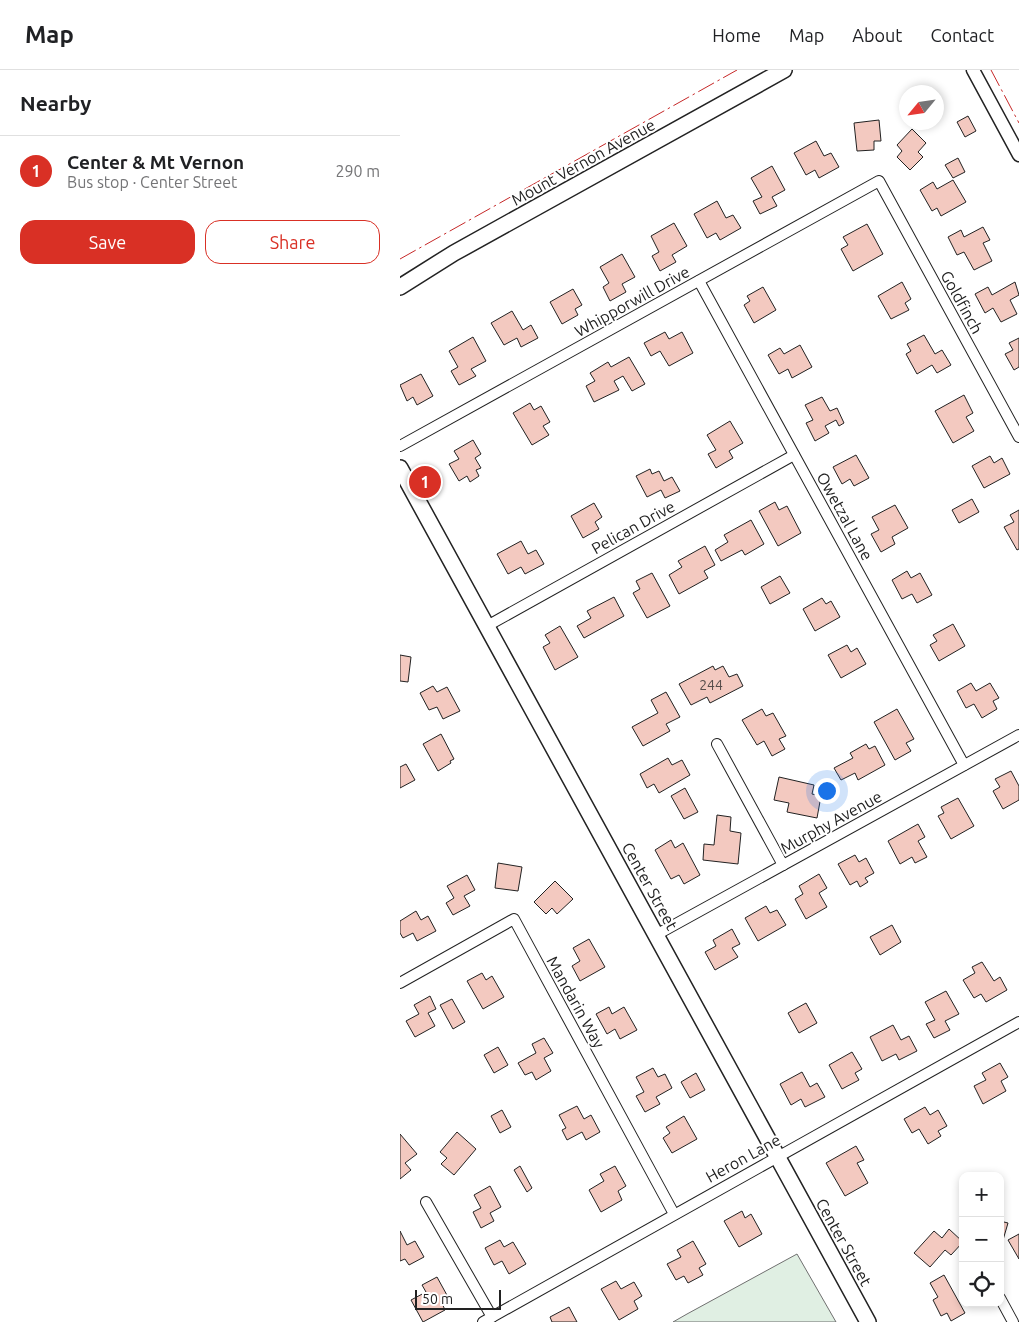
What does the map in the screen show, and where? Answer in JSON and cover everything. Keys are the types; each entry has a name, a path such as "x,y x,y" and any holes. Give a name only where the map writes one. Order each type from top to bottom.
{"main road":[{"name":"Mount Vernon Avenue","path":"400,287 454,253 784,70"},
{"name":"Center Street","path":"400,468 868,1322"}],"street":[{"path":"973,70 1019,155"},
{"name":"Whipporwill Drive","path":"400,446 879,181"},
{"name":"Goldfinch","path":"879,181 1019,437"},
{"name":"Owetzal Lane","path":"699,281 964,765"},
{"name":"Pelican Drive","path":"487,626 794,455"},
{"name":"Murphy Avenue","path":"656,935 1019,734"},
{"path":"717,744 784,865"},
{"name":"Mandarin Way","path":"400,983 514,919 674,1214"},
{"name":"Heron Lane","path":"487,1320 1019,1022"},
{"path":"426,1202 487,1320"},
{"path":"1004,1305 1013,1322"}],"green space":[{"path":"797,1254 836,1322 673,1322 687,1314"}],"building":[{"path":"968,116 976,131 965,137 957,122"},
{"path":"879,120 881,141 874,141 874,150 857,151 854,123"},
{"path":"911,130 926,143 918,152 923,157 910,170 897,157 902,151 897,145"},
{"path":"816,141 824,156 831,153 839,167 819,178 815,170 806,175 794,153"},
{"path":"958,158 965,172 953,178 945,165"},
{"path":"772,166 785,190 772,197 777,206 760,214 753,201 762,197 751,178"},
{"path":"953,180 966,202 941,216 937,208 932,211 920,190 933,182 937,189"},
{"path":"717,201 726,218 733,215 741,228 720,240 716,233 707,238 694,214"},
{"path":"674,223 687,246 672,255 676,262 660,271 652,256 659,252 651,236"},
{"path":"867,224 883,254 853,271 841,249 848,245 843,237"},
{"path":"983,227 990,240 983,243 992,261 974,270 964,252 957,255 948,237 961,230 964,237"},
{"path":"622,254 635,277 622,284 626,292 610,301 603,287 609,283 600,267"},
{"path":"902,282 911,299 905,303 909,310 891,319 878,296"},
{"path":"1015,282 1019,295 1010,300 1017,314 1001,322 993,308 985,313 975,294 988,287 992,295"},
{"path":"763,287 776,310 754,323 744,305 750,301 747,296"},
{"path":"573,289 582,305 575,309 578,315 562,324 550,302"},
{"path":"512,311 523,330 531,325 538,338 521,347 517,338 504,345 491,323"},
{"path":"665,332 669,339 682,332 693,353 669,366 660,351 651,356 644,343"},
{"path":"924,335 935,354 942,350 951,365 937,373 932,365 917,374 906,354 911,351 907,344"},
{"path":"473,337 486,361 471,369 476,376 459,385 451,371 458,367 449,351"},
{"path":"1019,338 1019,367 1014,370 1005,354 1013,350 1009,343"},
{"path":"800,345 812,367 792,378 788,369 779,374 768,355 780,348 784,354"},
{"path":"629,357 645,384 632,391 623,376 614,381 619,390 594,402 586,386 595,381 590,373 608,362 611,367"},
{"path":"421,374 433,396 417,405 413,397 407,401 400,385"},
{"path":"964,395 973,413 966,417 974,431 953,443 935,411"},
{"path":"822,397 830,411 837,408 844,423 839,426 836,420 825,426 829,433 815,441 806,423 813,420 805,405"},
{"path":"530,403 534,410 541,406 550,422 543,426 549,435 532,445 513,413"},
{"path":"730,421 743,443 729,451 733,458 716,468 708,454 716,450 707,435"},
{"path":"473,440 481,454 475,458 481,468 476,470 479,476 470,482 467,476 459,481 449,464 459,459 454,451"},
{"path":"856,455 869,478 854,486 850,479 842,484 833,467"},
{"path":"990,456 994,463 1002,458 1010,474 984,488 972,466"},
{"path":"650,469 652,474 659,471 664,481 672,477 680,491 665,498 661,490 647,497 636,476"},
{"path":"972,499 979,512 959,523 952,510"},
{"path":"775,502 779,510 787,506 801,533 778,546 759,511"},
{"path":"594,503 602,517 595,522 599,529 583,538 571,516"},
{"path":"895,505 908,528 892,537 895,544 881,552 871,534 879,530 872,517"},
{"path":"1019,510 1019,549 1017,550 1004,527 1014,522 1010,515"},
{"path":"751,520 764,544 745,555 742,550 721,561 715,550 728,542 724,535"},
{"path":"521,541 528,554 536,550 544,564 525,574 521,567 508,574 497,554"},
{"path":"705,546 715,565 704,571 708,578 679,594 669,575 682,567 678,561"},
{"path":"907,571 911,578 920,573 932,595 917,603 912,594 902,599 892,580"},
{"path":"652,573 670,606 647,618 633,593 640,589 636,581"},
{"path":"780,576 790,593 770,604 761,587"},
{"path":"614,597 624,616 584,638 577,626 591,618 587,611"},
{"path":"822,598 826,604 831,601 840,617 815,631 803,609"},
{"path":"953,624 965,646 939,661 930,645 937,641 933,635"},
{"path":"560,626 578,657 555,670 543,647 550,643 545,635"},
{"path":"847,645 851,652 857,648 866,664 841,678 828,655"},
{"path":"400,655 411,657 408,682 400,681"},
{"path":"713,666 715,670 723,666 729,677 737,674 743,686 710,703 707,697 691,705 679,684"},
{"path":"971,683 976,691 990,683 999,698 993,701 997,709 982,718 974,704 966,708 957,691"},
{"path":"433,686 437,692 447,687 460,711 443,719 437,707 429,710 420,693"},
{"path":"666,692 680,717 666,724 670,731 643,746 632,727 658,713 651,700"},
{"path":"762,709 766,716 773,713 786,736 779,739 785,749 772,756 764,741 757,745 742,720"},
{"path":"897,709 914,739 906,743 911,751 895,760 874,722"},
{"path":"441,734 454,759 438,771 423,744"},
{"path":"866,744 869,749 875,746 885,765 858,780 855,773 841,780 834,768 853,758 850,753"},
{"path":"668,758 672,765 682,760 690,775 659,793 654,784 647,788 640,774"},
{"path":"406,764 415,780 400,788 400,767"},
{"path":"1011,771 1019,786 1019,800 1003,809 993,791 1000,787 995,779"},
{"path":"779,777 814,785 812,794 821,796 817,818 787,812 789,803 774,800"},
{"path":"685,788 698,812 684,819 671,796"},
{"path":"958,798 974,826 951,839 938,816 944,813 941,807"},
{"path":"717,815 731,817 730,831 741,833 738,864 703,860 704,844 714,845"},
{"path":"918,824 925,837 918,841 927,857 915,863 912,857 900,864 888,841"},
{"path":"671,840 675,848 683,843 700,875 684,884 679,875 671,879 655,850"},
{"path":"855,855 859,862 866,858 874,873 865,878 868,882 860,887 857,881 850,885 838,864"},
{"path":"498,863 522,867 518,891 495,888"},
{"path":"819,874 827,888 819,893 827,907 806,919 795,899 803,894 799,886"},
{"path":"467,875 475,890 464,896 470,906 453,915 446,903 454,898 447,886"},
{"path":"555,881 573,899 557,914 552,908 546,914 534,902"},
{"path":"766,906 770,913 777,910 786,925 758,941 745,918"},
{"path":"416,911 421,920 428,916 436,931 417,941 413,933 403,938 400,933 400,921"},
{"path":"892,925 901,942 880,955 870,937"},
{"path":"732,929 740,944 732,948 738,957 715,970 705,952 716,946 713,940"},
{"path":"589,939 605,967 580,981 572,966 580,961 573,948"},
{"path":"982,962 994,981 1000,977 1007,990 986,1002 981,994 974,998 963,980 975,973 972,967"},
{"path":"482,973 486,980 492,976 504,997 483,1009 467,981"},
{"path":"946,991 959,1014 945,1021 950,1030 934,1038 926,1024 935,1020 925,1002"},
{"path":"430,996 436,1009 428,1013 435,1026 415,1037 406,1021 419,1014 414,1005"},
{"path":"452,999 465,1022 453,1029 440,1005"},
{"path":"806,1003 817,1023 799,1033 788,1013"},
{"path":"609,1007 612,1014 624,1007 637,1030 620,1039 615,1029 607,1034 596,1014"},
{"path":"893,1025 901,1040 909,1036 917,1051 899,1060 896,1054 882,1061 870,1037"},
{"path":"544,1038 553,1053 544,1058 551,1071 536,1080 532,1072 525,1075 518,1063 536,1053 532,1044"},
{"path":"498,1047 508,1065 494,1073 484,1055"},
{"path":"852,1052 862,1069 855,1073 859,1080 842,1089 829,1065"},
{"path":"1000,1063 1008,1077 1001,1081 1006,1091 983,1104 974,1086 986,1080 982,1073"},
{"path":"653,1068 658,1077 665,1074 672,1088 656,1097 660,1104 645,1112 636,1096 644,1092 636,1077"},
{"path":"802,1072 810,1087 817,1083 825,1097 805,1107 801,1099 791,1105 780,1084"},
{"path":"696,1073 705,1090 690,1098 681,1082"},
{"path":"577,1106 584,1119 591,1115 600,1132 586,1140 582,1132 567,1140 562,1130 566,1128 559,1115"},
{"path":"925,1107 930,1115 938,1110 947,1126 938,1131 941,1136 928,1144 919,1129 912,1133 904,1119"},
{"path":"502,1110 511,1127 500,1133 491,1116"},
{"path":"684,1116 697,1139 672,1153 663,1138 670,1133 666,1127"},
{"path":"457,1132 476,1149 454,1175 441,1164 447,1158 440,1152"},
{"path":"400,1134 417,1154 405,1163 411,1170 400,1179"},
{"path":"856,1146 864,1160 857,1163 868,1183 845,1196 826,1163"},
{"path":"520,1166 532,1188 527,1192 514,1170"},
{"path":"615,1166 626,1186 618,1191 622,1200 601,1212 589,1190 604,1181 600,1174"},
{"path":"490,1186 501,1207 490,1213 494,1221 481,1228 473,1212 481,1208 474,1195"},
{"path":"742,1211 745,1218 751,1214 762,1234 739,1247 724,1221"},
{"path":"1004,1222 1008,1223 1004,1237"},
{"path":"949,1229 959,1238 959,1246 951,1255 945,1250 930,1267 914,1253 934,1231 942,1238"},
{"path":"400,1231 407,1245 415,1241 424,1257 409,1265 405,1259 400,1261"},
{"path":"1019,1234 1019,1259 1008,1240"},
{"path":"500,1240 504,1247 513,1242 526,1264 509,1274 502,1261 494,1265 485,1248"},
{"path":"693,1241 706,1264 699,1268 703,1275 688,1283 684,1276 676,1280 667,1264 681,1257 677,1250"},
{"path":"944,1275 959,1302 959,1307 962,1307 965,1313 951,1321 947,1313 941,1316 933,1300 938,1297 930,1283"},
{"path":"437,1277 448,1297 441,1301 445,1310 423,1322 411,1300 426,1292 422,1285"},
{"path":"616,1281 621,1289 634,1282 642,1296 634,1301 638,1309 619,1320 601,1289"},
{"path":"569,1307 577,1322 552,1322 550,1317"}],"power":[{"path":"400,259 737,70"},
{"path":"991,70 1019,123"}],"place":[{"name":"Center & Mt Vernon","path":"425,482"}]}
